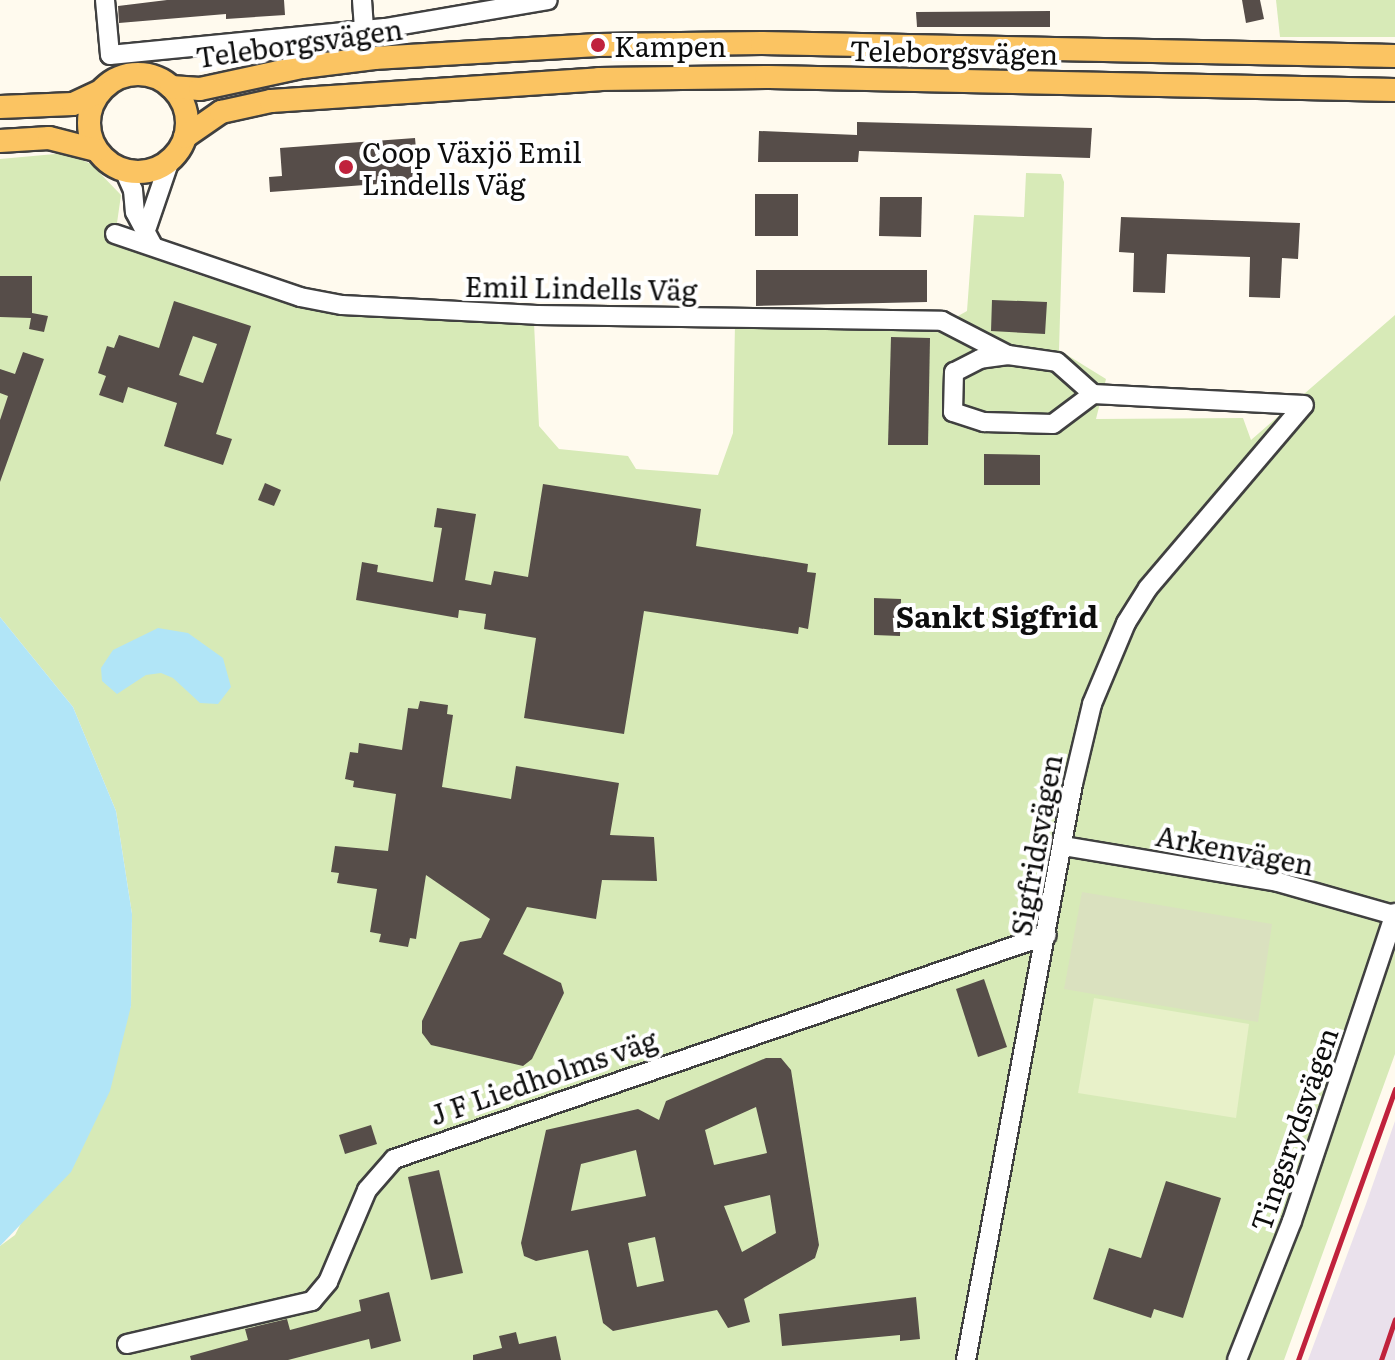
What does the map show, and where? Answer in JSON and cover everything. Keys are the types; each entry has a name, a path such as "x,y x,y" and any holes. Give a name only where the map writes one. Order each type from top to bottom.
{"main road":[{"name":"Teleborgsvägen","path":"171,87 200,89 302,67 374,58 598,45 762,43 1395,56"},
{"path":"0,107 73,104 99,92 117,78 139,74 171,87 185,110 185,137 170,160 148,171 124,170 96,150 49,138 0,141"},
{"name":"Teleborgsvägen","path":"185,137 221,112 271,101 599,79 781,78 1395,90"},
{"path":"96,150 89,115 99,92"}],"street":[{"path":"105,0 110,55 364,30 517,9 548,0"},
{"path":"362,0 364,30"},
{"path":"147,227 170,160"},
{"path":"124,170 133,190 135,212 147,227 153,246"},
{"name":"Emil Lindells Väg","path":"115,234 300,297 342,305 537,315 942,321 1008,355"},
{"name":"Emil Lindells Väg","path":"1008,355 1057,362 1093,394 1053,424 984,422 953,412 954,372 980,359 1008,355"},
{"name":"Sigfridsvägen","path":"966,1360 1092,704 1126,623 1148,588 1304,405 1093,394"},
{"name":"Arkenvägen","path":"1064,846 1278,882 1395,914"},
{"name":"Tingsrydsvägen","path":"1237,1360 1283,1247 1395,914"},
{"name":"J F Liedholms väg","path":"127,1344 312,1301 328,1282 367,1190 394,1159 1047,935"}],"shaded area":[{"path":"1395,1121 1395,1360 1308,1360 1366,1204"}],"green space":[{"path":"1276,0 1395,0 1395,37 1280,37"},
{"path":"66,153 91,164 121,195 114,244 187,271 298,307 339,315 534,323 539,426 559,449 628,456 636,469 718,475 733,433 735,323 942,325 967,311 974,215 1024,217 1026,173 1061,174 1064,182 1059,350 1106,379 1096,419 1243,418 1251,440 1395,315 1395,1054 1284,1360 0,1360 0,1246 15,1235 131,1006 132,914 116,811 73,707 0,617 0,159"},
{"path":"1082,892 1272,924 1258,1022 1064,989"},
{"path":"1094,998 1249,1024 1236,1118 1078,1093"}],"water":[{"path":"0,617 73,707 116,811 132,914 131,1006 110,1091 71,1172 0,1246"},
{"path":"158,628 188,633 223,658 231,687 218,704 200,703 173,678 161,673 146,675 117,694 102,681 101,668 113,650"}],"building":[{"path":"167,0 284,0 285,15 226,19 226,14 119,23 118,6"},
{"path":"1242,0 1260,0 1264,19 1246,23"},
{"path":"1050,11 1050,27 917,27 916,12"},
{"path":"857,122 1092,128 1090,158 859,151 858,162 758,162 759,131 857,135"},
{"path":"415,138 419,181 270,192 269,177 282,176 280,148"},
{"path":"755,194 798,194 798,236 755,236"},
{"path":"880,197 922,197 921,237 879,236"},
{"path":"1121,217 1300,223 1298,259 1282,258 1280,298 1249,297 1250,257 1167,254 1165,293 1133,292 1134,253 1119,252"},
{"path":"756,270 927,270 927,302 756,306"},
{"path":"0,276 32,276 32,313 48,316 44,332 29,329 31,318 0,317"},
{"path":"992,300 1047,302 1045,334 991,331"},
{"path":"174,301 251,326 216,434 232,439 223,465 164,446 177,403 128,387 123,403 99,395 106,376 98,373 107,346 114,348 119,335 159,348","holes":["193,336 217,344 203,383 179,375"]},
{"path":"891,337 930,338 928,445 888,445"},
{"path":"23,352 44,359 0,482 0,420 8,396 0,393 0,369 15,374"},
{"path":"984,454 1040,455 1040,485 984,485"},
{"path":"265,483 281,490 274,506 258,500"},
{"path":"543,484 701,509 696,546 808,564 807,572 816,573 808,629 799,627 798,634 644,611 624,734 524,718 536,638 484,629 486,614 459,610 458,618 356,600 362,562 378,565 377,572 433,582 442,528 434,527 437,508 476,514 465,580 491,585 494,571 528,577"},
{"path":"874,598 901,599 900,636 874,635"},
{"path":"420,701 448,705 447,714 453,715 442,787 511,799 516,766 619,783 610,835 654,837 657,881 602,880 596,919 527,907 503,954 561,983 564,993 532,1059 523,1066 431,1045 422,1033 422,1021 460,942 481,938 490,919 426,875 416,939 410,938 408,947 379,942 381,934 370,932 377,889 337,883 339,873 331,872 335,846 388,851 396,794 353,787 354,781 345,779 350,752 358,753 359,743 402,750 408,708 418,709"},
{"path":"984,979 1007,1047 978,1057 956,989"},
{"path":"766,1058 781,1058 791,1070 819,1245 815,1258 744,1299 750,1322 728,1328 717,1310 613,1331 603,1323 588,1250 536,1261 524,1256 521,1243 546,1130 638,1109 659,1120 666,1101","holes":["756,1107 767,1153 714,1165 705,1130","636,1150 646,1196 571,1211 581,1164","770,1195 776,1233 742,1252 724,1206","655,1237 664,1281 637,1287 628,1243"]},
{"path":"371,1125 377,1144 345,1154 339,1135"},
{"path":"439,1170 463,1273 431,1280 408,1177"},
{"path":"1166,1181 1221,1198 1183,1318 1154,1309 1151,1318 1093,1299 1109,1248 1141,1258"},
{"path":"389,1292 401,1341 371,1349 369,1339 288,1360 191,1360 190,1356 248,1340 245,1329 287,1319 290,1330 361,1311 359,1300"},
{"path":"916,1297 920,1339 900,1341 900,1335 782,1346 779,1314"},
{"path":"516,1332 519,1344 556,1336 561,1360 473,1360 473,1355 502,1348 499,1336"}],"railway":[{"path":"1298,1360 1395,1089"},
{"path":"1381,1360 1395,1319"}],"place":[{"name":"Kampen","path":"598,45"},
{"name":"Coop Växjö Emil Lindells Väg","path":"346,167"}],"district":[{"name":"Sankt Sigfrid","path":"997,615"}]}
